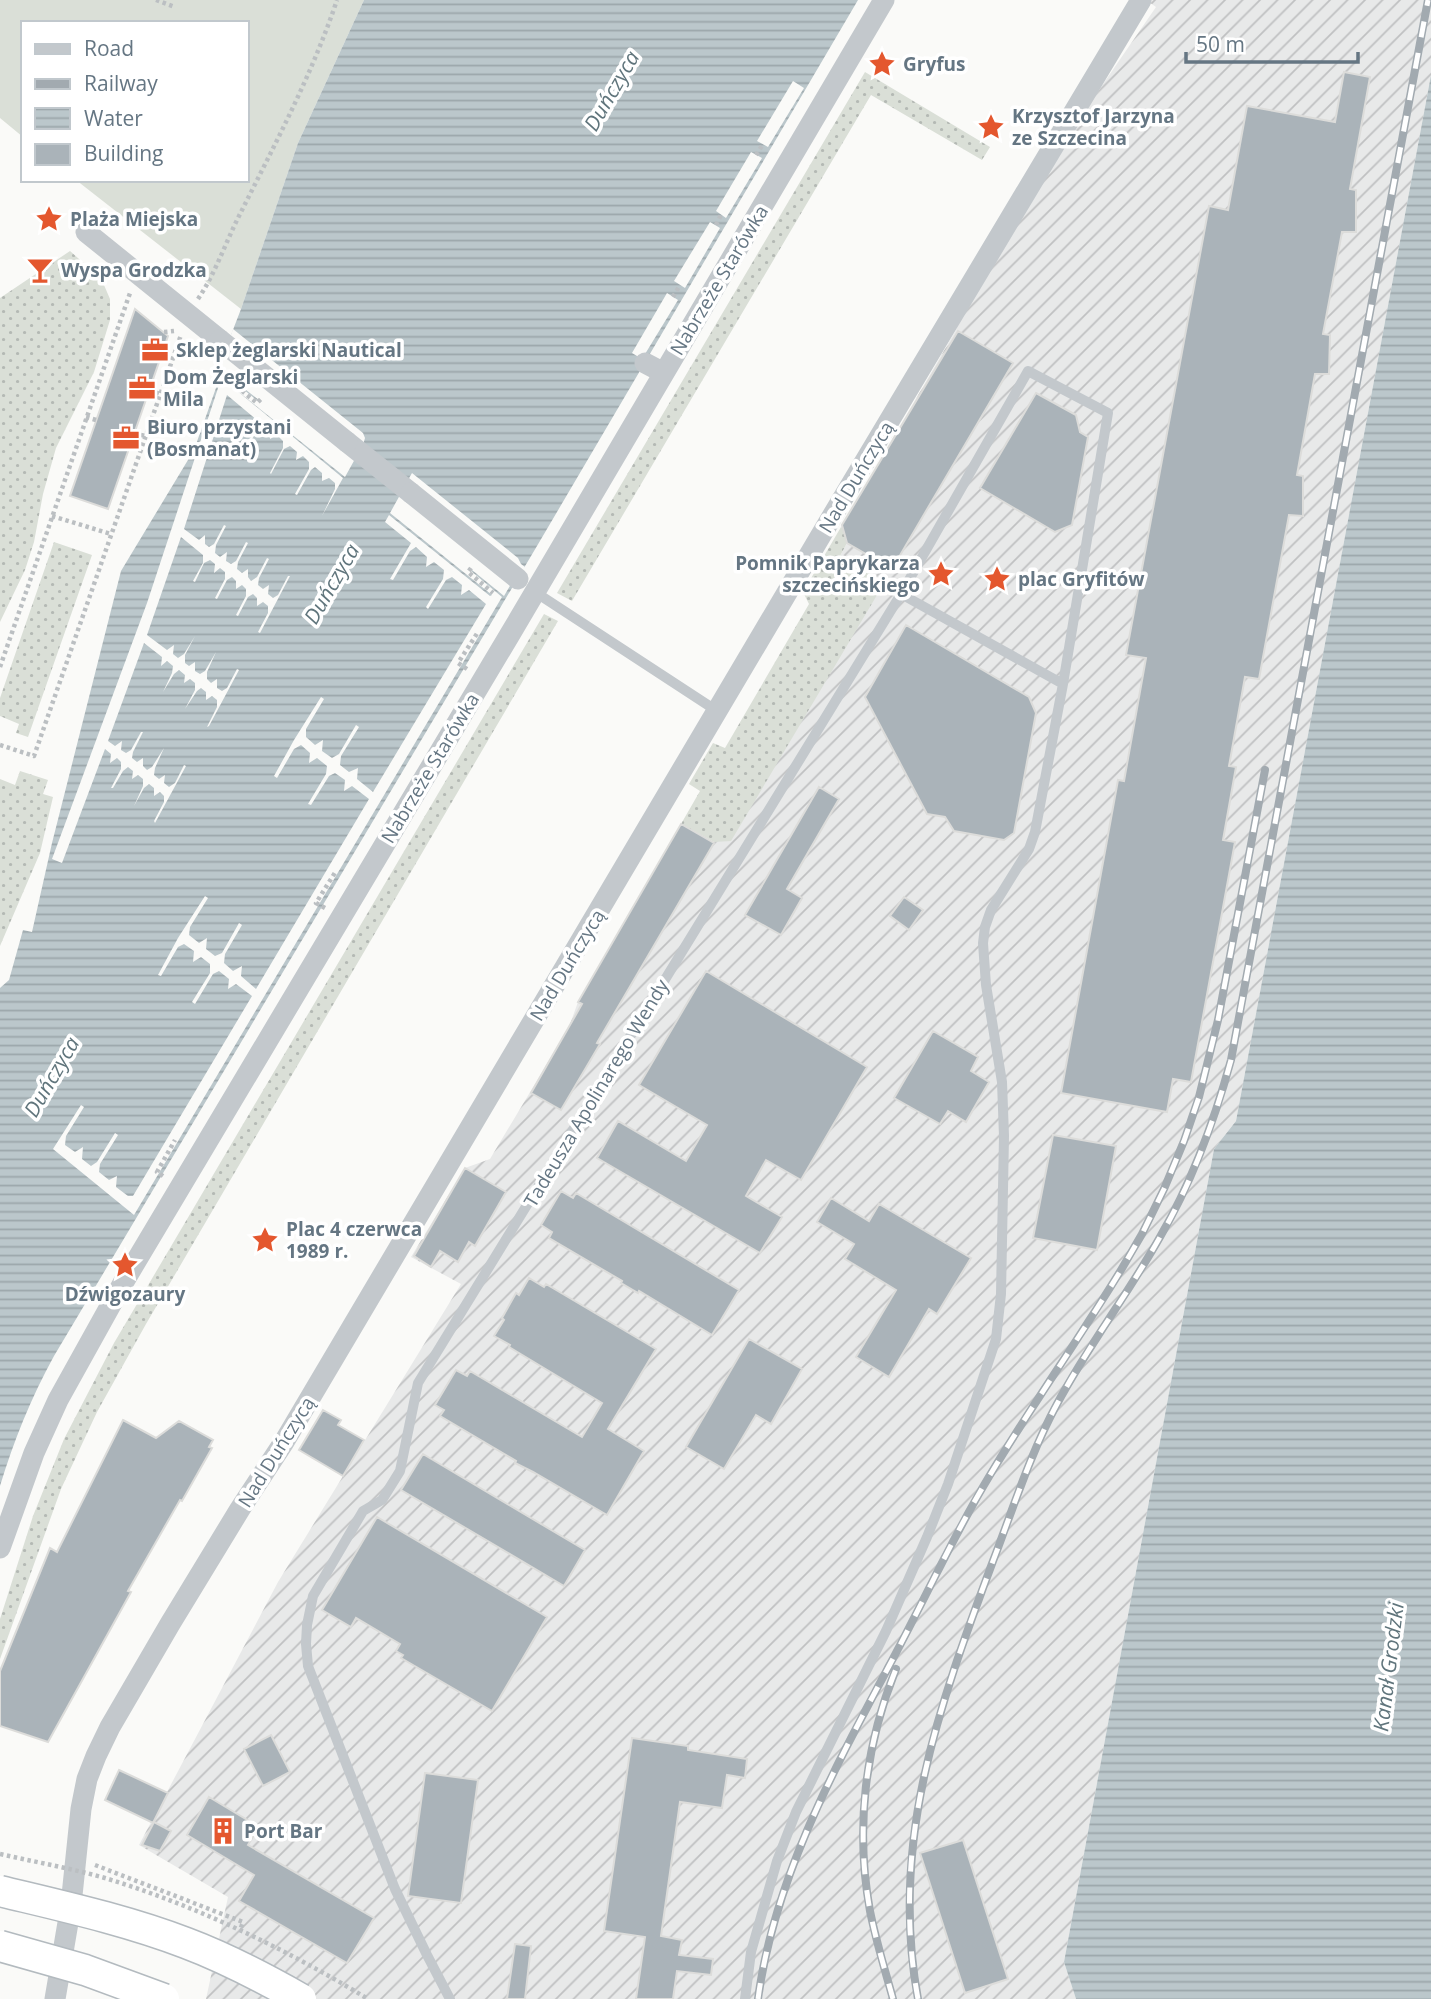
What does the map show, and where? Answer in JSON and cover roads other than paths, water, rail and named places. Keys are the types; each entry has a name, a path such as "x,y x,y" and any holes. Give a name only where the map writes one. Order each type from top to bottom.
{"main road":[{"path":"0,1891 111,1919 185,1942 249,1971 301,1999"},
{"path":"0,1946 85,1969 164,1999"}],"street":[{"name":"Nabrzeże Starówka","path":"0,1548 34,1453 58,1400 123,1283 884,0"},
{"name":"Nad Duńczycą","path":"55,1999 64,1954 81,1809 96,1756 110,1727 240,1510 285,1442 1141,0"},
{"path":"86,232 535,592"},
{"path":"645,363 664,373"}],"lane":[{"name":"Tadeusza Apolinarego Wendy","path":"450,1999 395,1889 308,1666 307,1625 313,1596 363,1511 382,1500 400,1471 418,1383 901,594 1028,371 1108,413 1063,684"},
{"path":"535,592 717,711"},
{"path":"745,1999 751,1952 777,1861 796,1812 886,1630 927,1538 948,1484 996,1339 1001,1294 1004,1230 1002,1082 986,985 983,943 991,910 1029,849 1035,832 1063,684 901,594"}],"water":[{"name":"Duńczyca","path":"364,0 858,0 537,546 54,1356 24,1420 0,1486 0,988 9,980 23,930 32,932 121,571 194,450 222,371 219,369 221,361 298,143"},
{"name":"Kanał Grodzki","path":"1431,75 1431,1999 1076,1999 1064,1962 1214,1149 1236,1121"}],"railway":[{"path":"918,1999 911,1941 910,1885 915,1830 924,1776 954,1669 1038,1442 1069,1383 1172,1216 1201,1151 1231,1060 1428,0"},
{"path":"758,1999 777,1912 808,1827 827,1786 976,1498 1142,1234 1184,1141 1199,1097 1218,1020 1265,770"},
{"path":"893,1999 870,1911 863,1849 863,1819 870,1758 885,1698 896,1669"}],"place":[{"name":"Gryfus","path":"882,64"},
{"name":"Krzysztof Jarzyna ze Szczecina","path":"991,127"},
{"name":"Plaża Miejska","path":"49,219"},
{"name":"Wyspa Grodzka","path":"40,270"},
{"name":"Sklep żeglarski Nautical","path":"155,350"},
{"name":"Dom Żeglarski Mila","path":"142,388"},
{"name":"Biuro przystani (Bosmanat)","path":"126,438"},
{"name":"Pomnik Paprykarza szczecińskiego","path":"941,574"},
{"name":"plac Gryfitów","path":"997,579"},
{"name":"Plac 4 czerwca 1989 r.","path":"265,1240"},
{"name":"Dźwigozaury","path":"125,1265"},
{"name":"Port Bar","path":"223,1831"}]}
